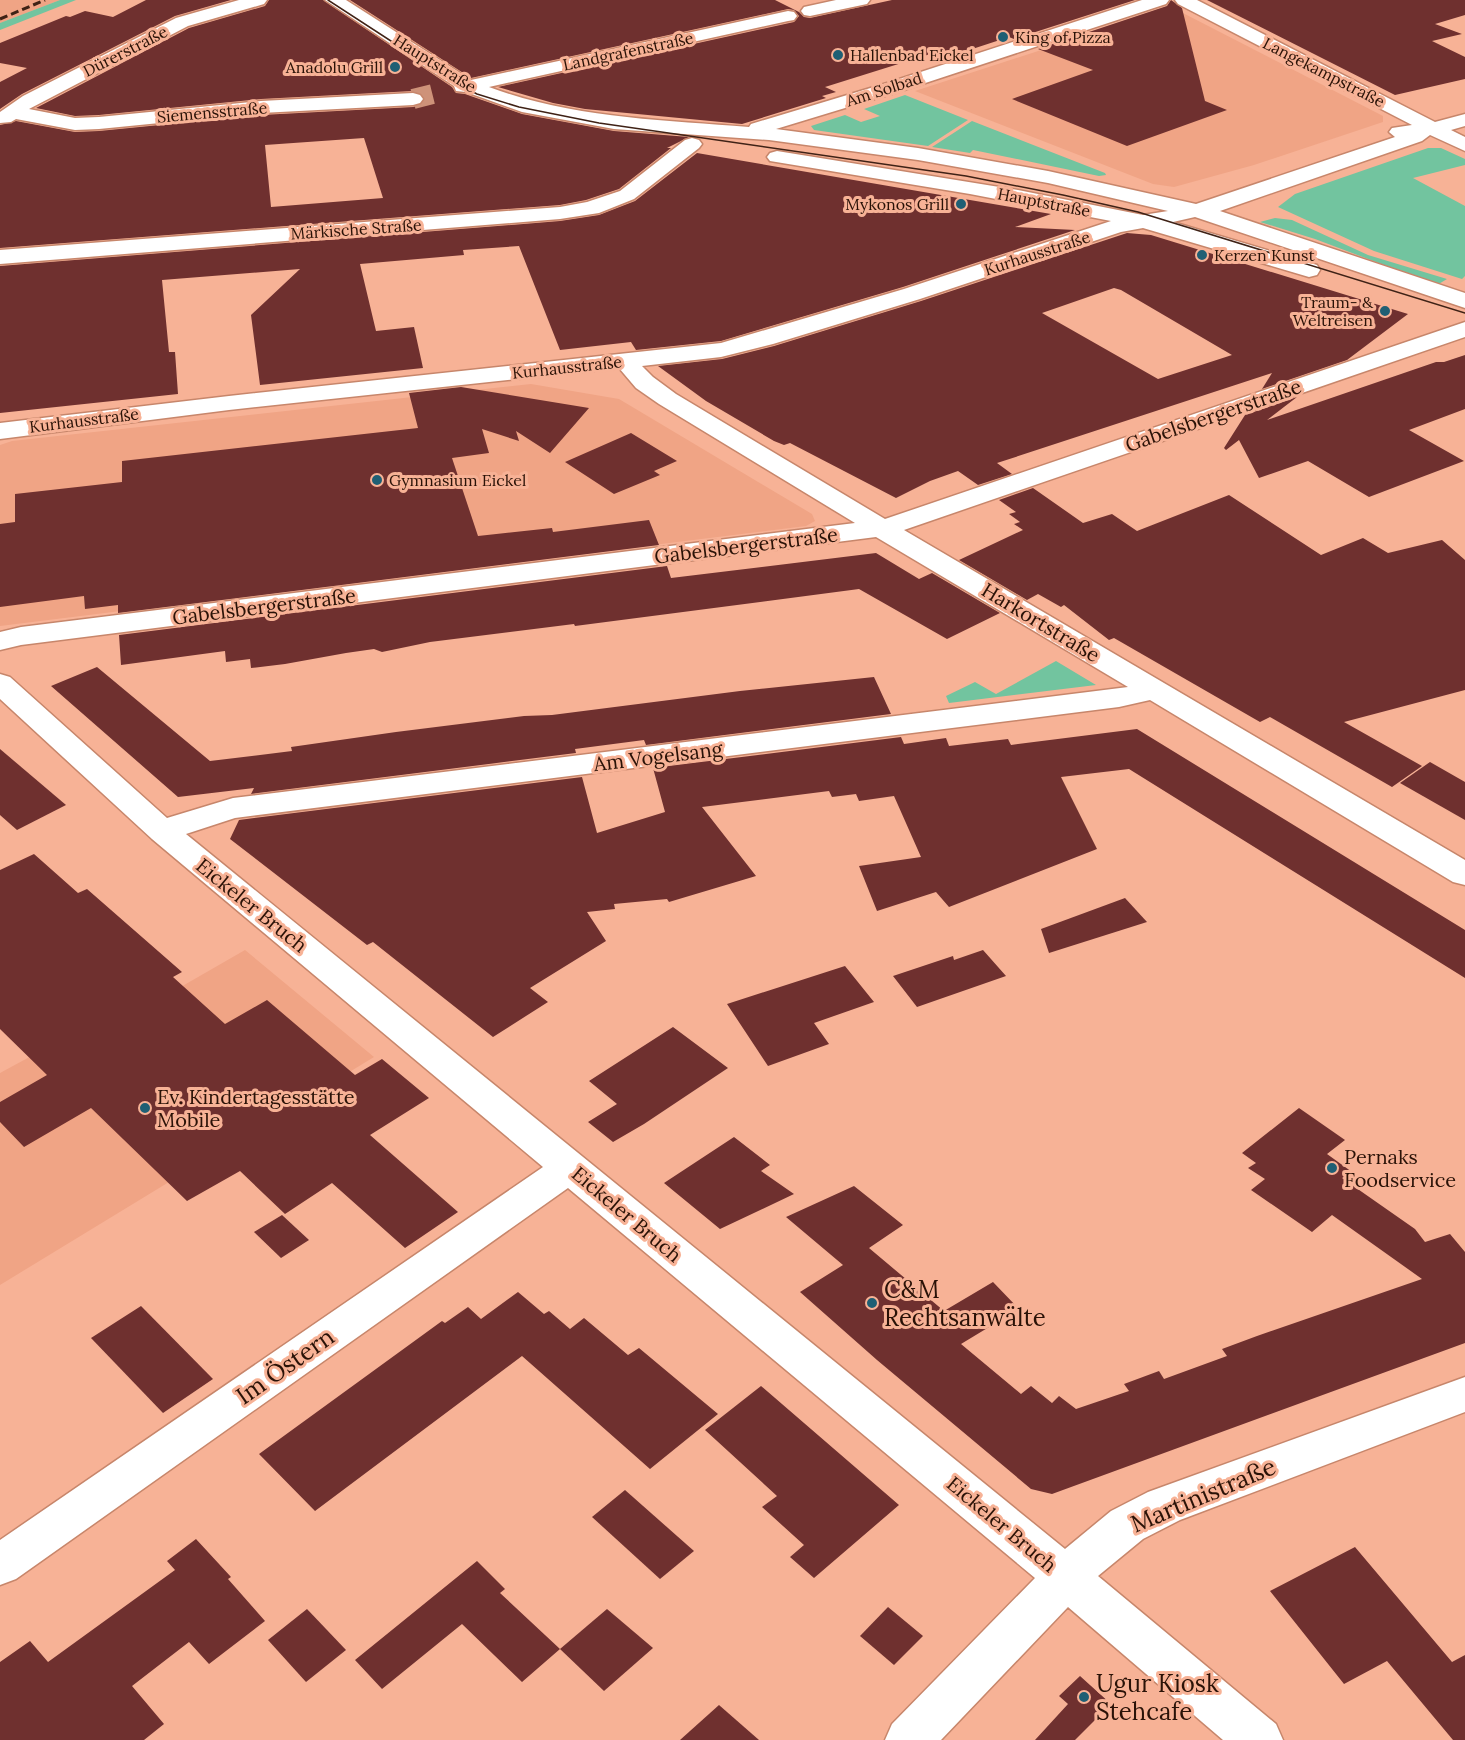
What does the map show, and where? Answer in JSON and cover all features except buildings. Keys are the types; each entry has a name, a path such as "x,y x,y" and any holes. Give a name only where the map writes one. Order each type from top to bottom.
{"street":[{"name":"Dürerstraße","path":"6,116 30,100 182,22 258,0"},
{"name":"Hauptstraße","path":"334,0 468,86 528,108 614,123 744,131 807,139 988,166 1164,202 1389,273 1465,301"},
{"path":"810,11 861,0"},
{"name":"Am Solbad","path":"744,131 793,118 1160,0"},
{"name":"Langekampstraße","path":"1184,0 1428,129 1465,145"},
{"path":"1084,4 1108,17"},
{"name":"Landgrafenstraße","path":"468,86 788,16"},
{"path":"441,92 468,86"},
{"name":"Siemensstraße","path":"6,116 75,124 99,123 261,107 413,99"},
{"path":"793,118 795,131 807,139"},
{"name":"Kurhausstraße","path":"1128,222 1164,202 1391,133 1428,129 1465,120"},
{"name":"Hauptstraße","path":"614,123 633,132 733,151"},
{"name":"Kurhausstraße","path":"0,431 240,402 721,350 765,339 987,270 1128,222 1198,211 1415,137 1428,129"},
{"name":"Märkische Straße","path":"0,257 560,213 591,208 627,195 692,144"},
{"name":"Hauptstraße","path":"758,155 966,187 1207,239 1465,319"},
{"name":"Gabelsbergerstraße","path":"0,641 56,632 881,528 916,518 1465,329"},
{"name":"Harkortstraße","path":"626,361 634,373 653,389 741,444 837,498 881,528 1465,874"},
{"name":"Eickeler Bruch","path":"0,683 162,832 1066,1577 1258,1740"},
{"name":"Am Vogelsang","path":"162,832 196,818 233,808 1119,698 1156,690"},
{"name":"Im Östern","path":"0,1564 570,1167"},
{"name":"Martinistraße","path":"909,1740 1066,1577 1127,1525 1164,1506 1465,1394"}],"shaded area":[{"path":"0,0 60,0 0,23"},
{"path":"1167,9 1179,11 1383,116 1383,122 1254,165 1174,187 1153,184 915,91"},
{"name":"Gymnasium Eickel","path":"531,384 619,399 812,514 815,521 806,526 0,626 0,445 12,441"},
{"name":"Ev. Kindertagesstätte Mobile","path":"245,950 374,1057 0,1285 0,1073 72,1034 132,1015"}],"green space":[{"path":"60,0 76,0 0,30 0,23"},
{"path":"905,95 968,120 928,146 814,130 811,126 845,115 861,122 880,116 864,109"},
{"path":"972,121 1106,175 1099,176 973,150 970,153 932,147"},
{"path":"1428,148 1441,148 1465,159 1465,165 1413,178 1465,206 1465,276 1462,279 1374,251 1278,207 1295,194"},
{"path":"1275,218 1292,220 1368,255 1447,279 1437,285 1315,239 1260,222"},
{"path":"1056,661 1096,685 949,703 946,696 975,682 996,694"}],"tunnel":[{"path":"413,99 441,92"}],"tram line":[{"path":"328,0 454,82 477,94 519,107 599,123 966,176 1063,195 1138,212 1465,313"}],"railway":[{"path":"0,19 45,0"}],"place":[{"name":"King of Pizza","path":"1003,37"},
{"name":"Hallenbad Eickel","path":"838,55"},
{"name":"Anadolu Grill","path":"395,67"},
{"name":"Mykonos Grill","path":"961,204"},
{"name":"Kerzen Kunst","path":"1202,255"},
{"name":"Traum- & Weltreisen","path":"1385,311"},
{"name":"Gymnasium Eickel","path":"377,480"},
{"name":"Ev. Kindertagesstätte Mobile","path":"145,1108"},
{"name":"Pernaks Foodservice","path":"1332,1168"},
{"name":"C&M Rechtsanwälte","path":"872,1303"},
{"name":"Ugur Kiosk Stehcafe","path":"1084,1697"}]}
